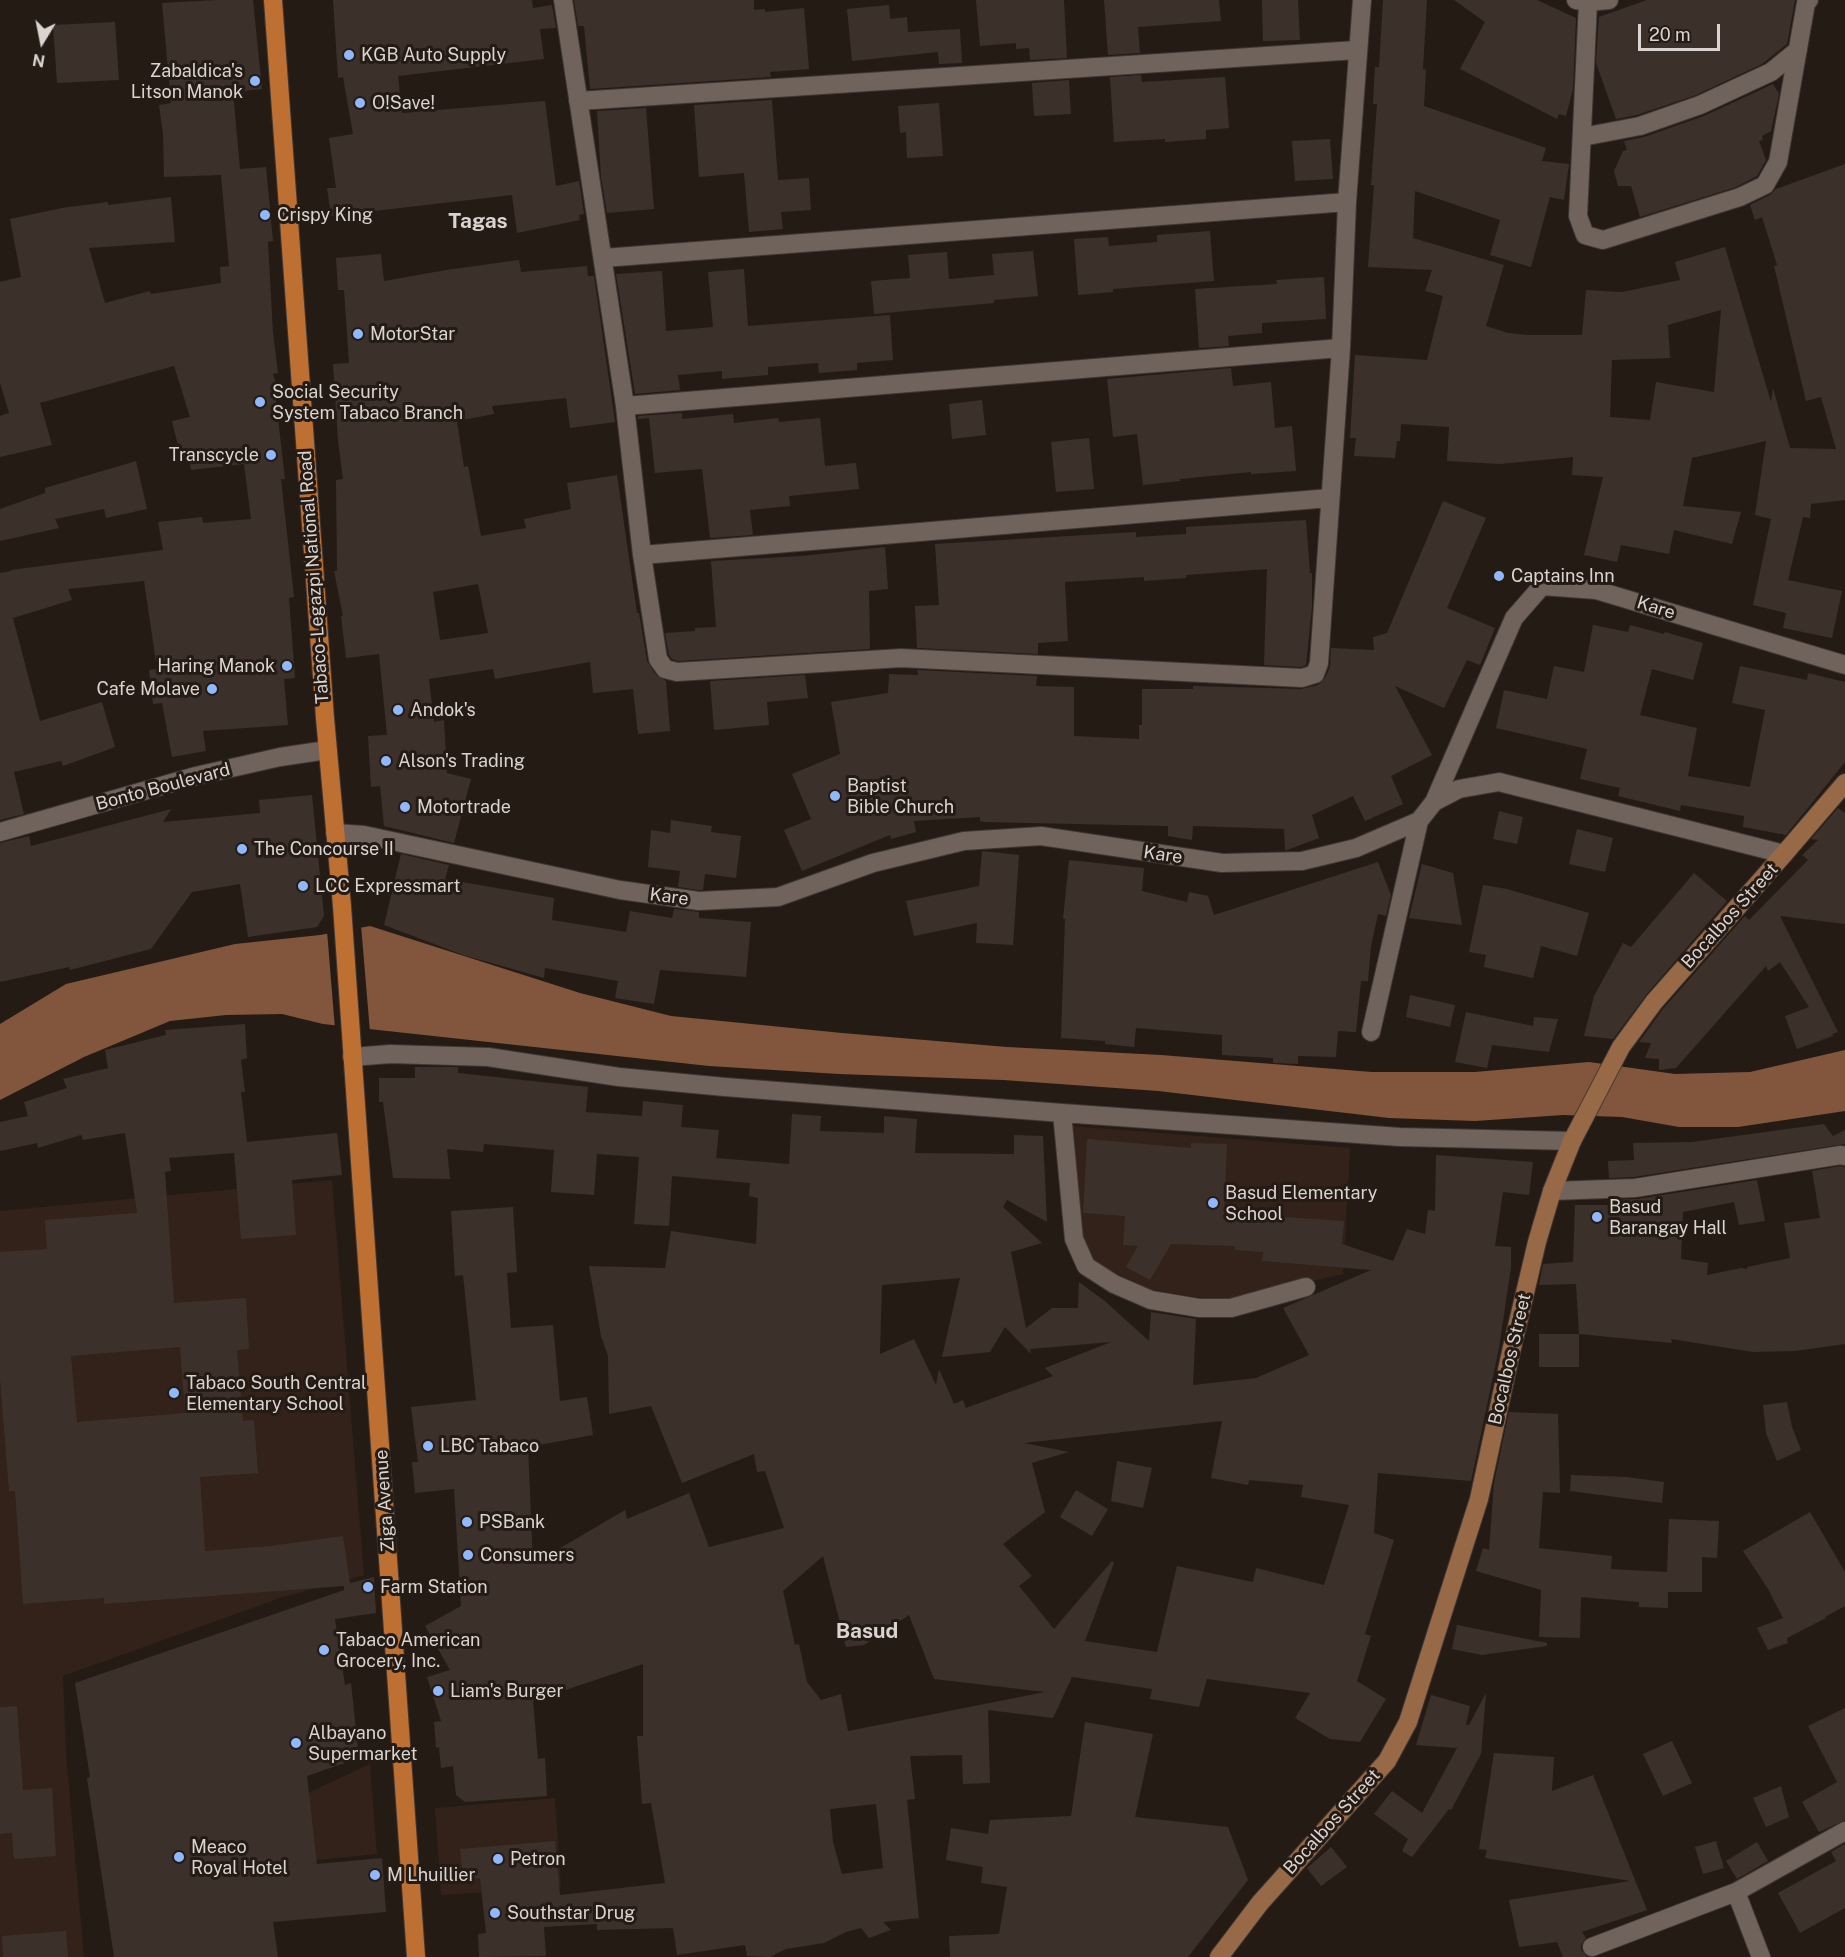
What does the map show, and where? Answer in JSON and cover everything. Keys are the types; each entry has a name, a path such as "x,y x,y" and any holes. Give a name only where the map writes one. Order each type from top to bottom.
{"main road":[{"name":"Tabaco-Legazpi National Road","path":"273,0 327,750 342,906 352,1051"},
{"name":"Ziga Avenue","path":"352,1051 417,1957"}],"street":[{"path":"563,0 625,406 642,555 658,659 664,669 678,672 900,658 1302,678 1314,674 1319,663 1341,348 1347,202 1362,0"},
{"path":"1609,0 1582,1 1582,137 1578,216 1586,235 1604,240 1740,197 1766,185 1778,162 1806,3 1809,0"},
{"path":"578,101 1357,50"},
{"path":"1582,137 1640,126 1700,105 1771,72 1798,50"},
{"path":"603,258 1347,202"},
{"path":"625,406 1341,348"},
{"path":"642,555 1330,498"},
{"name":"Kare","path":"335,833 363,835 620,890 699,901 778,897 873,863 964,841 1041,836 1222,863 1302,861 1356,848 1419,821 1434,802 1514,618 1542,586 1596,590 1845,665"},
{"name":"Bonto Boulevard","path":"0,832 196,776 280,757 327,750"},
{"path":"1434,802 1459,789 1499,782 1785,854"},
{"name":"Bocalbos Street","path":"1220,1957 1260,1903 1387,1761 1408,1722 1479,1499 1510,1352 1552,1191 1574,1137 1621,1047 1654,1002 1845,783"},
{"path":"1371,1032 1419,821"},
{"path":"352,1051 488,1058 619,1077 725,1087 1400,1137 1574,1137"},
{"path":"1062,1113 1074,1239 1086,1266 1114,1284 1151,1300 1200,1308 1231,1308 1306,1287"},
{"path":"1552,1191 1635,1188 1845,1156"},
{"path":"1592,1947 1736,1892 1845,1831"},
{"path":"1736,1892 1761,1957"}],"shaded area":[{"path":"370,926 580,993 671,1016 1007,1047 1161,1055 1372,1072 1475,1072 1589,1062 1675,1074 1750,1072 1845,1050 1845,1111 1738,1127 1679,1127 1622,1117 1563,1115 1475,1121 1389,1118 1158,1091 1003,1080 839,1074 709,1066 323,1024 282,1014 226,1015 170,1021 84,1057 0,1100 0,1024 66,984 235,944 320,935"},
{"name":"Basud Elementary School","path":"1072,1126 1350,1148 1343,1274 1222,1301 1151,1290 1086,1258"},
{"name":"Tabaco South Central Elementary School","path":"332,1180 364,1575 283,1597 63,1676 66,1752 84,1957 0,1957 0,1211"},
{"path":"370,1764 377,1854 267,1865 254,1818"},
{"path":"555,1798 561,1887 441,1895 435,1808"}],"pier":[{"path":"361,925 370,1032 335,1029 327,931"}],"building":[{"path":"253,0 262,89 233,92 240,169 266,167 273,241 268,242 273,333 278,373 273,374 281,400 276,401 285,479 281,479 294,597 289,598 295,678 284,679 288,725 203,731 206,751 172,757 162,703 153,704 149,670 157,669 144,581 68,589 72,600 13,618 40,721 102,702 115,747 63,766 61,761 14,772 24,814 0,820 0,573 163,550 158,522 202,517 203,523 251,519 244,464 191,470 188,452 180,454 172,421 190,417 174,366 40,403 52,445 0,457 0,416 9,413 0,383 0,282 21,277 10,219 62,208 171,197 175,242 89,248 105,303 150,291 151,294 221,283 220,267 229,266 221,175 164,177 163,134 159,105 171,103 162,3"},
{"path":"333,0 532,0 533,8 552,5 556,28 540,29 544,59 398,76 402,113 545,101 556,186 579,181 584,214 579,215 580,220 517,233 512,195 331,216 327,188 336,188 329,138 353,134 343,77 338,78"},
{"path":"574,0 754,0 754,10 765,9 765,12 804,8 809,69 770,72 771,77 590,89 584,26 578,26"},
{"path":"976,0 1064,0 1067,58 1030,60 1029,48 1016,49 1016,43 980,46"},
{"path":"1104,0 1219,0 1221,21 1138,27 1140,53 1108,55"},
{"path":"1262,0 1298,0 1300,40 1263,41"},
{"path":"1383,0 1427,0 1423,69 1426,70 1424,106 1546,148 1542,161 1569,164 1564,200 1550,197 1531,267 1490,255 1500,220 1415,191 1413,238 1504,265 1486,326 1508,333 1527,335 1582,335 1586,290 1622,292 1680,280 1675,262 1725,247 1771,402 1773,388 1790,448 1836,449 1821,397 1806,401 1774,266 1777,265 1762,217 1755,220 1750,205 1770,195 1776,189 1845,164 1845,500 1811,504 1810,518 1803,517 1788,580 1842,591 1832,638 1783,628 1786,613 1753,605 1771,519 1755,515 1766,441 1692,458 1683,506 1741,512 1732,544 1674,530 1669,554 1621,545 1617,562 1584,555 1603,477 1572,475 1573,457 1500,464 1447,461 1449,427 1401,424 1400,441 1397,441 1395,458 1354,456 1356,438 1350,438 1355,355 1427,360 1443,296 1425,291 1432,270 1368,267 1377,104 1373,104 1375,67 1379,67","holes":["1721,310 1714,392 1656,382 1650,420 1610,417 1612,360 1670,358 1668,325"]},
{"path":"1454,0 1537,0 1576,18 1573,89 1566,116 1559,114 1557,119 1460,69 1485,22"},
{"path":"1647,0 1795,0 1787,44 1762,64 1696,95 1637,115 1616,119 1596,63 1599,17"},
{"path":"889,5 890,19 907,17 908,32 960,29 962,63 939,64 938,52 852,61 847,9"},
{"path":"115,22 119,80 57,83 53,25"},
{"path":"1141,75 1142,82 1225,77 1229,128 1206,130 1206,139 1114,142 1110,77"},
{"path":"1069,80 1071,114 1034,116 1032,83"},
{"path":"1773,84 1779,94 1771,131 1762,136 1763,140 1759,141 1766,160 1757,176 1736,187 1640,217 1631,186 1618,186 1614,171 1623,151 1627,150 1624,141 1644,137 1704,116"},
{"path":"772,100 778,180 809,178 811,210 781,212 783,229 749,232 744,173 699,177 694,105"},
{"path":"939,103 943,156 907,158 906,132 900,133 898,106"},
{"path":"646,108 654,209 607,213 601,177 597,111"},
{"path":"1330,139 1333,179 1295,181 1292,141"},
{"path":"1210,231 1214,281 1113,289 1113,292 1078,295 1074,239 1108,237 1109,246 1157,242 1157,235"},
{"path":"1033,251 1038,296 994,300 994,303 874,314 871,281 910,278 908,255 947,252 949,279 994,275 992,254"},
{"path":"381,254 384,281 519,260 521,272 587,266 588,276 594,276 615,422 570,428 566,398 492,406 494,414 457,421 464,467 468,466 481,536 526,528 524,519 571,509 567,483 617,475 637,613 639,613 647,661 656,675 666,681 670,731 638,734 633,689 593,693 590,662 495,679 493,669 429,679 434,722 444,720 447,773 471,779 454,843 384,826 380,786 371,787 368,736 387,735 379,654 346,658 341,616 343,616 334,571 337,571 336,480 343,479 333,364 349,363 344,290 338,290 336,258","holes":["478,584 488,633 440,640 433,592"]},
{"path":"744,269 748,326 890,315 893,360 857,363 857,370 819,373 818,363 768,367 768,375 722,379 722,371 678,375 680,390 635,394 616,274 662,271 666,331 713,327 708,272"},
{"path":"1324,277 1326,319 1262,323 1262,333 1228,336 1229,346 1199,348 1195,289 1277,284 1276,280"},
{"path":"1231,368 1233,386 1271,382 1275,428 1292,426 1296,471 1251,474 1251,472 1143,485 1137,434 1113,437 1107,379"},
{"path":"982,400 986,435 952,439 949,404"},
{"path":"682,413 682,419 733,414 734,423 778,418 779,422 820,418 825,466 856,463 859,489 789,496 790,506 750,510 753,535 710,538 702,469 655,473 649,418 638,419 638,416"},
{"path":"1089,438 1094,489 1056,492 1051,442"},
{"path":"136,461 147,509 106,518 104,509 55,519 59,528 0,541 0,509 45,493 45,488"},
{"path":"1443,501 1486,518 1447,608 1495,628 1480,665 1467,660 1444,708 1395,686 1432,755 1391,776 1403,804 1365,821 1353,796 1312,815 1319,838 1287,850 1285,850 1284,829 1193,826 1192,840 1168,836 1168,826 984,822 980,821 980,817 914,821 916,832 891,839 890,835 802,871 784,830 811,819 792,774 840,754 831,702 888,693 889,674 918,675 917,670 1037,676 1036,686 1074,687 1074,736 1139,739 1139,725 1142,725 1142,689 1193,689 1193,686 1301,689 1318,685 1325,678 1330,667 1331,648 1374,650 1373,637 1387,633"},
{"path":"1306,520 1310,573 1312,573 1312,607 1306,665 1301,667 1264,665 1267,569 1186,575 1186,578 1144,581 1144,577 1065,582 1068,641 1038,643 1038,654 917,648 915,606 939,605 935,544 1136,532 1136,537 1186,534 1186,527"},
{"path":"885,547 888,589 869,591 870,649 678,661 669,655 665,633 716,627 711,561 802,556"},
{"path":"1593,625 1628,632 1630,625 1703,643 1693,680 1652,669 1640,715 1697,728 1688,776 1750,787 1765,710 1732,703 1740,666 1807,680 1808,673 1845,682 1845,762 1786,835 1743,827 1744,816 1681,805 1680,811 1618,796 1620,788 1580,779 1587,749 1496,728 1504,690 1547,699 1554,666 1584,672"},
{"path":"805,675 808,698 767,702 769,725 714,730 710,681"},
{"path":"312,795 324,916 317,927 248,937 240,884 192,892 151,949 70,970 69,967 0,982 0,843 29,836 31,846 171,809 163,822 260,813 259,800"},
{"path":"1838,808 1845,813 1845,924 1780,916 1838,1032 1797,1049 1785,1016 1809,1007 1780,962 1768,971 1766,966 1676,1068 1659,1070 1659,1059 1645,1058 1651,1043 1639,1042 1663,1009 1745,916 1749,920 1808,860 1802,855 1818,840 1811,839"},
{"path":"1499,811 1523,817 1517,844 1493,839"},
{"path":"671,820 712,826 711,832 741,836 736,878 705,874 703,890 699,890 678,887 680,871 648,867 651,830 670,833"},
{"path":"1577,829 1613,838 1605,872 1569,864"},
{"path":"982,851 1019,855 1013,945 976,943 977,923 914,936 906,901 979,886"},
{"path":"401,854 449,865 445,879 554,898 552,920 626,932 630,911 672,918 674,909 699,912 699,918 751,922 746,977 660,970 654,1004 615,998 618,981 545,968 544,978 463,955 384,925"},
{"path":"1069,860 1144,868 1142,891 1187,902 1189,892 1208,896 1214,915 1378,862 1391,895 1386,916 1378,914 1371,946 1368,981 1361,981 1356,1032 1338,1031 1336,1057 1298,1056 1298,1064 1273,1063 1273,1058 1222,1055 1222,1035 1136,1028 1134,1047 1105,1044 1105,1041 1061,1038 1065,919 1063,919"},
{"path":"1422,864 1453,873 1462,925 1409,918"},
{"path":"1694,873 1727,901 1646,995 1613,1039 1584,1036 1594,996 1623,943 1631,947"},
{"path":"1483,885 1507,889 1589,913 1577,956 1541,946 1533,978 1484,967 1486,955 1469,952"},
{"path":"1410,995 1455,1005 1450,1027 1406,1017"},
{"path":"1466,1012 1533,1026 1534,1017 1558,1019 1549,1052 1492,1045 1487,1068 1455,1062"},
{"path":"245,1024 247,1058 241,1060 245,1092 241,1092 247,1142 337,1133 342,1175 292,1180 296,1235 241,1239 234,1153 169,1158 171,1171 165,1172 174,1303 246,1298 249,1349 237,1350 243,1421 254,1420 258,1473 200,1477 205,1551 270,1546 343,1536 350,1583 374,1577 376,1613 335,1619 345,1685 351,1683 359,1758 307,1776 317,1864 382,1858 386,1912 273,1922 278,1957 114,1957 75,1683 344,1590 344,1586 104,1604 104,1598 23,1604 15,1491 9,1491 0,1378 0,1252 47,1249 45,1220 137,1213 125,1133 83,1140 81,1135 38,1148 37,1143 0,1151 0,1122 28,1116 24,1102 67,1088 63,1079 108,1068 105,1050 166,1035 165,1030","holes":["180,1347 185,1413 77,1422 71,1356"]},
{"path":"415,1067 458,1067 458,1073 588,1087 586,1112 642,1116 643,1101 683,1105 681,1127 719,1130 716,1158 789,1164 792,1114 821,1116 820,1131 884,1133 884,1116 917,1119 915,1153 1014,1154 1014,1135 1043,1136 1047,1222 1007,1200 1003,1207 1042,1243 1011,1252 1026,1328 1052,1308 1078,1308 1079,1282 1106,1302 1149,1341 1151,1312 1196,1319 1193,1385 1256,1378 1309,1355 1283,1308 1371,1270 1262,1261 1263,1252 1235,1250 1235,1246 1171,1244 1150,1280 1126,1267 1138,1246 1123,1245 1125,1216 1083,1213 1087,1139 1191,1148 1191,1143 1227,1144 1224,1213 1344,1221 1342,1244 1393,1261 1407,1229 1425,1234 1428,1210 1435,1211 1436,1155 1533,1162 1529,1195 1503,1192 1495,1246 1511,1247 1511,1267 1499,1348 1471,1481 1378,1473 1374,1533 1394,1540 1365,1634 1371,1636 1357,1681 1386,1699 1360,1742 1330,1739 1295,1718 1310,1693 1207,1679 1199,1707 1150,1699 1152,1689 1072,1677 1053,1718 988,1710 990,1783 963,1784 962,1755 910,1756 915,1799 907,1800 919,1918 883,1922 891,1930 869,1938 861,1928 846,1932 824,1943 786,1949 770,1957 747,1956 745,1945 677,1955 673,1928 597,1930 597,1924 544,1927 546,1956 479,1957 478,1934 486,1933 480,1878 463,1880 460,1849 555,1841 560,1895 665,1883 651,1803 642,1804 637,1736 643,1736 643,1664 533,1701 538,1759 545,1758 547,1796 465,1802 456,1795 453,1766 441,1768 439,1747 436,1748 434,1722 441,1721 427,1677 450,1670 425,1626 461,1606 454,1489 415,1493 412,1462 418,1462 411,1407 476,1400 463,1275 455,1276 451,1211 513,1207 517,1272 507,1273 511,1328 553,1325 560,1401 587,1397 593,1435 528,1447 533,1564 625,1510 627,1519 689,1493 709,1547 784,1528 765,1471 757,1472 754,1454 682,1483 651,1406 609,1414 608,1356 601,1336 589,1266 665,1268 671,1231 756,1244 758,1198 749,1196 750,1183 672,1176 669,1226 634,1224 639,1157 597,1154 594,1195 551,1192 554,1150 484,1144 483,1152 447,1149 450,1179 393,1178 383,1102 379,1102 379,1078 415,1078","holes":["960,1278 942,1357 990,1352 1005,1327 1031,1354 1030,1349 1111,1342 1045,1368 1053,1376 966,1408 963,1400 954,1404 939,1369 936,1385 914,1339 880,1354 882,1285","1222,1421 1211,1478 1248,1485 1249,1480 1303,1485 1301,1497 1349,1505 1324,1585 1256,1568 1253,1582 1177,1566 1157,1652 1085,1641 1114,1563 1112,1561 1054,1629 1019,1586 1032,1576 1003,1544 1045,1512 1032,1463 1069,1452 1024,1443","823,1556 846,1647 864,1645 909,1615 934,1679 1045,1692 848,1731 841,1694 821,1700 807,1682 799,1644 795,1645 783,1591","876,1804 883,1868 842,1874 833,1842 830,1809"]},
{"path":"1824,1124 1833,1136 1845,1130 1845,1144 1634,1177 1609,1178 1608,1161 1634,1160 1633,1143 1692,1142"},
{"path":"1845,1167 1845,1344 1795,1351 1753,1352 1671,1339 1672,1343 1579,1334 1576,1284 1539,1285 1543,1264 1573,1262 1575,1205 1610,1205 1610,1200 1637,1199 1757,1180 1765,1221 1739,1225 1734,1202 1683,1212 1681,1259 1708,1263 1707,1275 1741,1268 1747,1269 1747,1267 1790,1258 1784,1223 1820,1218 1812,1171"},
{"path":"1539,1334 1579,1334 1579,1367 1539,1367"},
{"path":"1787,1402 1792,1427 1801,1450 1777,1461 1766,1433 1763,1405"},
{"path":"1509,1412 1558,1414 1560,1493 1543,1492 1539,1548 1612,1556 1611,1569 1667,1572 1669,1519 1719,1521 1717,1558 1702,1557 1702,1592 1668,1592 1668,1608 1639,1607 1639,1602 1581,1597 1580,1638 1539,1637 1541,1590 1476,1571 1483,1548 1489,1550 1494,1483"},
{"path":"1117,1461 1152,1468 1143,1508 1111,1501"},
{"path":"1571,1475 1627,1477 1664,1482 1662,1503 1570,1491"},
{"path":"1076,1490 1108,1509 1092,1536 1060,1517"},
{"path":"1810,1512 1845,1572 1845,1606 1787,1638 1788,1643 1768,1650 1757,1628 1783,1618 1768,1589 1743,1551"},
{"path":"1457,1625 1547,1643 1547,1646 1482,1655 1452,1649"},
{"path":"1486,1693 1481,1754 1451,1810 1449,1809 1412,1857 1402,1851 1408,1839 1374,1814 1392,1791 1422,1813 1457,1748 1416,1745 1431,1695 1470,1706 1466,1725 1469,1725"},
{"path":"17,1706 23,1790 52,1788 56,1856 14,1859 12,1833 0,1834 0,1707"},
{"path":"1845,1708 1845,1820 1819,1832 1802,1802 1837,1782 1808,1726"},
{"path":"1085,1722 1153,1734 1135,1817 1228,1827 1248,1880 1188,1957 950,1957 949,1936 999,1934 1007,1887 981,1883 983,1867 946,1860 951,1828 988,1834 990,1820 1071,1816"},
{"path":"1672,1741 1692,1783 1663,1796 1643,1754"},
{"path":"1494,1753 1554,1757 1552,1791 1593,1775 1647,1910 1582,1932 1586,1938 1581,1945 1581,1950 1588,1957 1563,1957 1557,1942 1519,1947 1509,1900 1630,1881 1485,1858 1487,1850 1479,1849"},
{"path":"1781,1786 1789,1817 1766,1827 1753,1798"},
{"path":"1716,1841 1724,1868 1703,1874 1695,1847"},
{"path":"1757,1842 1768,1861 1737,1879 1726,1861"},
{"path":"1845,1844 1845,1908 1800,1933 1778,1893 1836,1861 1831,1852"},
{"path":"1331,1847 1347,1867 1321,1886 1307,1868"},
{"path":"66,1931 68,1957 3,1957 2,1936"}],"place":[{"name":"KGB Auto Supply","path":"349,55"},
{"name":"Zabaldica's Litson Manok","path":"255,81"},
{"name":"O!Save!","path":"360,103"},
{"name":"Crispy King","path":"265,215"},
{"name":"MotorStar","path":"358,334"},
{"name":"Social Security System Tabaco Branch","path":"260,402"},
{"name":"Transcycle","path":"271,455"},
{"name":"Captains Inn","path":"1499,576"},
{"name":"Haring Manok","path":"287,666"},
{"name":"Cafe Molave","path":"212,689"},
{"name":"Andok's","path":"398,710"},
{"name":"Alson's Trading","path":"386,761"},
{"name":"Baptist Bible Church","path":"835,796"},
{"name":"Motortrade","path":"405,807"},
{"name":"The Concourse II","path":"242,849"},
{"name":"LCC Expressmart","path":"303,886"},
{"name":"Basud Elementary School","path":"1213,1203"},
{"name":"Basud Barangay Hall","path":"1597,1217"},
{"name":"Tabaco South Central Elementary School","path":"174,1393"},
{"name":"LBC Tabaco","path":"428,1446"},
{"name":"PSBank","path":"467,1522"},
{"name":"Consumers","path":"468,1555"},
{"name":"Farm Station","path":"368,1587"},
{"name":"Tabaco American Grocery, Inc.","path":"324,1650"},
{"name":"Liam's Burger","path":"438,1691"},
{"name":"Albayano Supermarket","path":"296,1743"},
{"name":"Meaco Royal Hotel","path":"179,1857"},
{"name":"Petron","path":"498,1859"},
{"name":"M Lhuillier","path":"375,1875"},
{"name":"Southstar Drug","path":"495,1913"}],"district":[{"name":"Tagas","path":"478,222"},
{"name":"Basud","path":"867,1632"}]}
